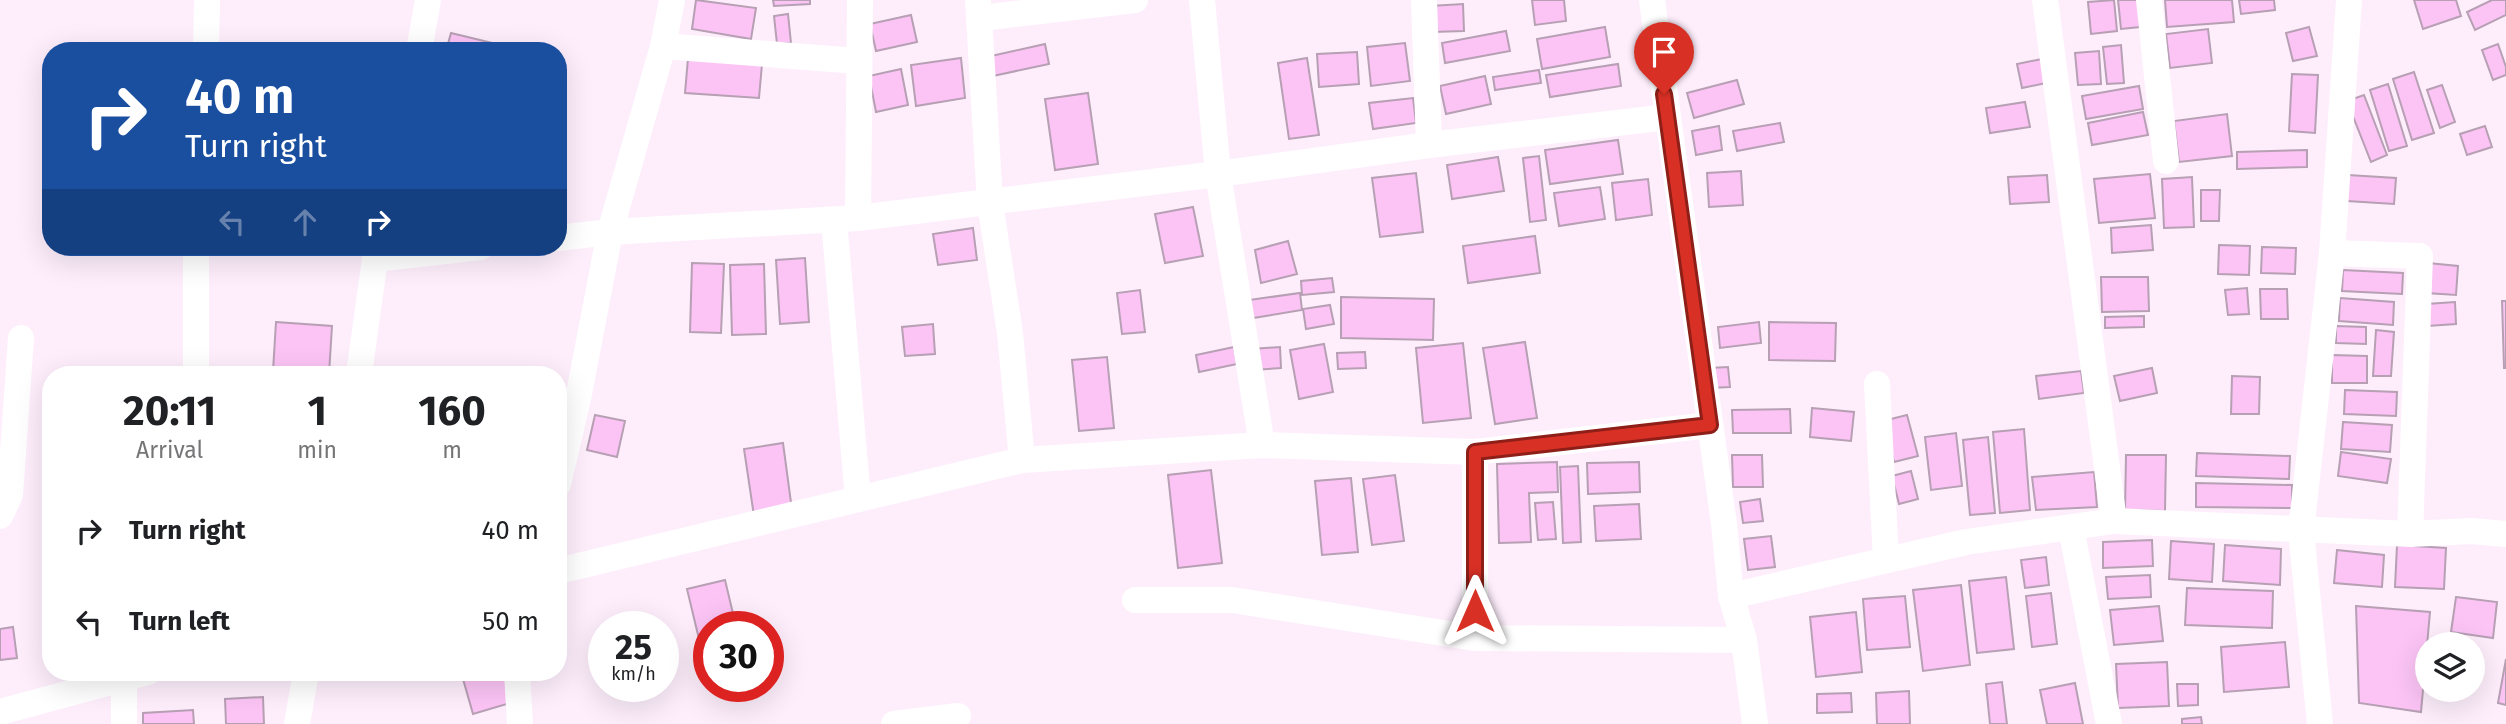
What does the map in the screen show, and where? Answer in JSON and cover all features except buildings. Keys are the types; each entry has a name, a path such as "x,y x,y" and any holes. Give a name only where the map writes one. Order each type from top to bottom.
{"street":[{"path":"206,42 207,0"},
{"path":"421,42 428,0"},
{"path":"567,446 610,232 663,46 672,0"},
{"path":"858,499 846,219 859,61 860,0"},
{"path":"1022,460 1010,333 990,203 979,9 1135,0"},
{"path":"1202,0 1218,174 1262,445"},
{"path":"1424,0 1429,145"},
{"path":"1652,0 1724,524 1731,596 1744,640 1755,724"},
{"path":"2045,0 2115,521"},
{"path":"2149,0 2166,161"},
{"path":"2320,724 2301,531 2332,253 2349,0"},
{"path":"663,46 859,61"},
{"path":"567,237 610,232 846,219 1668,117"},
{"path":"2332,253 2420,256 2410,534"},
{"path":"196,256 196,366"},
{"path":"360,366 376,256"},
{"path":"0,516 10,495 21,338"},
{"path":"1877,384 1886,561"},
{"path":"567,569 1022,460 1262,445 1475,452 1710,425"},
{"path":"1475,452 1475,638"},
{"path":"1731,596 1966,542 2115,521 2301,531 2410,534 2472,531 2506,534"},
{"path":"2071,528 2109,724"},
{"path":"1135,600 1232,600 1475,638 1744,640"},
{"path":"0,712 117,681"},
{"path":"124,724 135,681"},
{"path":"297,724 304,681"},
{"path":"518,681 520,724"},
{"path":"894,724 958,716"}],"route":[{"path":"1475,611 1475,452 1710,425 1664,94"}]}
